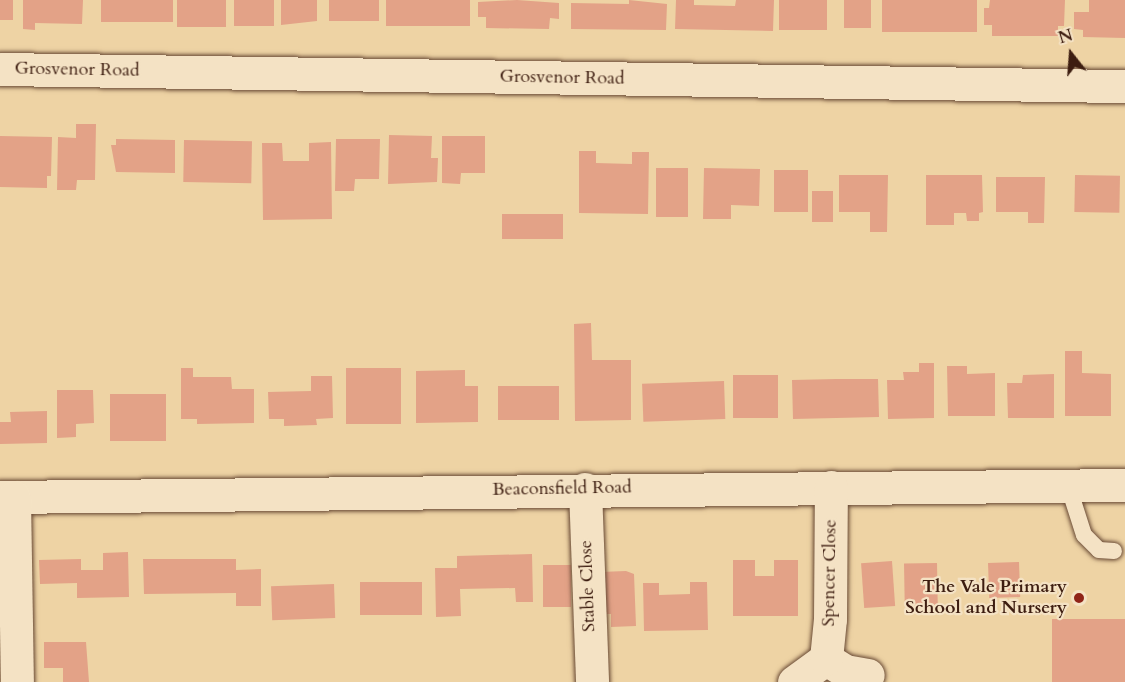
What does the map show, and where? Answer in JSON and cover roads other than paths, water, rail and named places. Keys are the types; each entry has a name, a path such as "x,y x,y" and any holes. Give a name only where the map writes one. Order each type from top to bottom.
{"street":[{"name":"Grosvenor Road","path":"0,69 1125,86"},
{"name":"Beaconsfield Road","path":"7,497 1125,485"},
{"name":"Spencer Close","path":"826,659 830,619 831,487"},
{"name":"Stable Close","path":"585,489 592,682"},
{"path":"7,497 17,682"},
{"path":"794,682 826,659 845,671 868,675"}],"lane":[{"path":"1068,485 1084,536 1100,550 1114,552"}],"place":[{"name":"The Vale Primary School and Nursery","path":"1079,598"}]}
